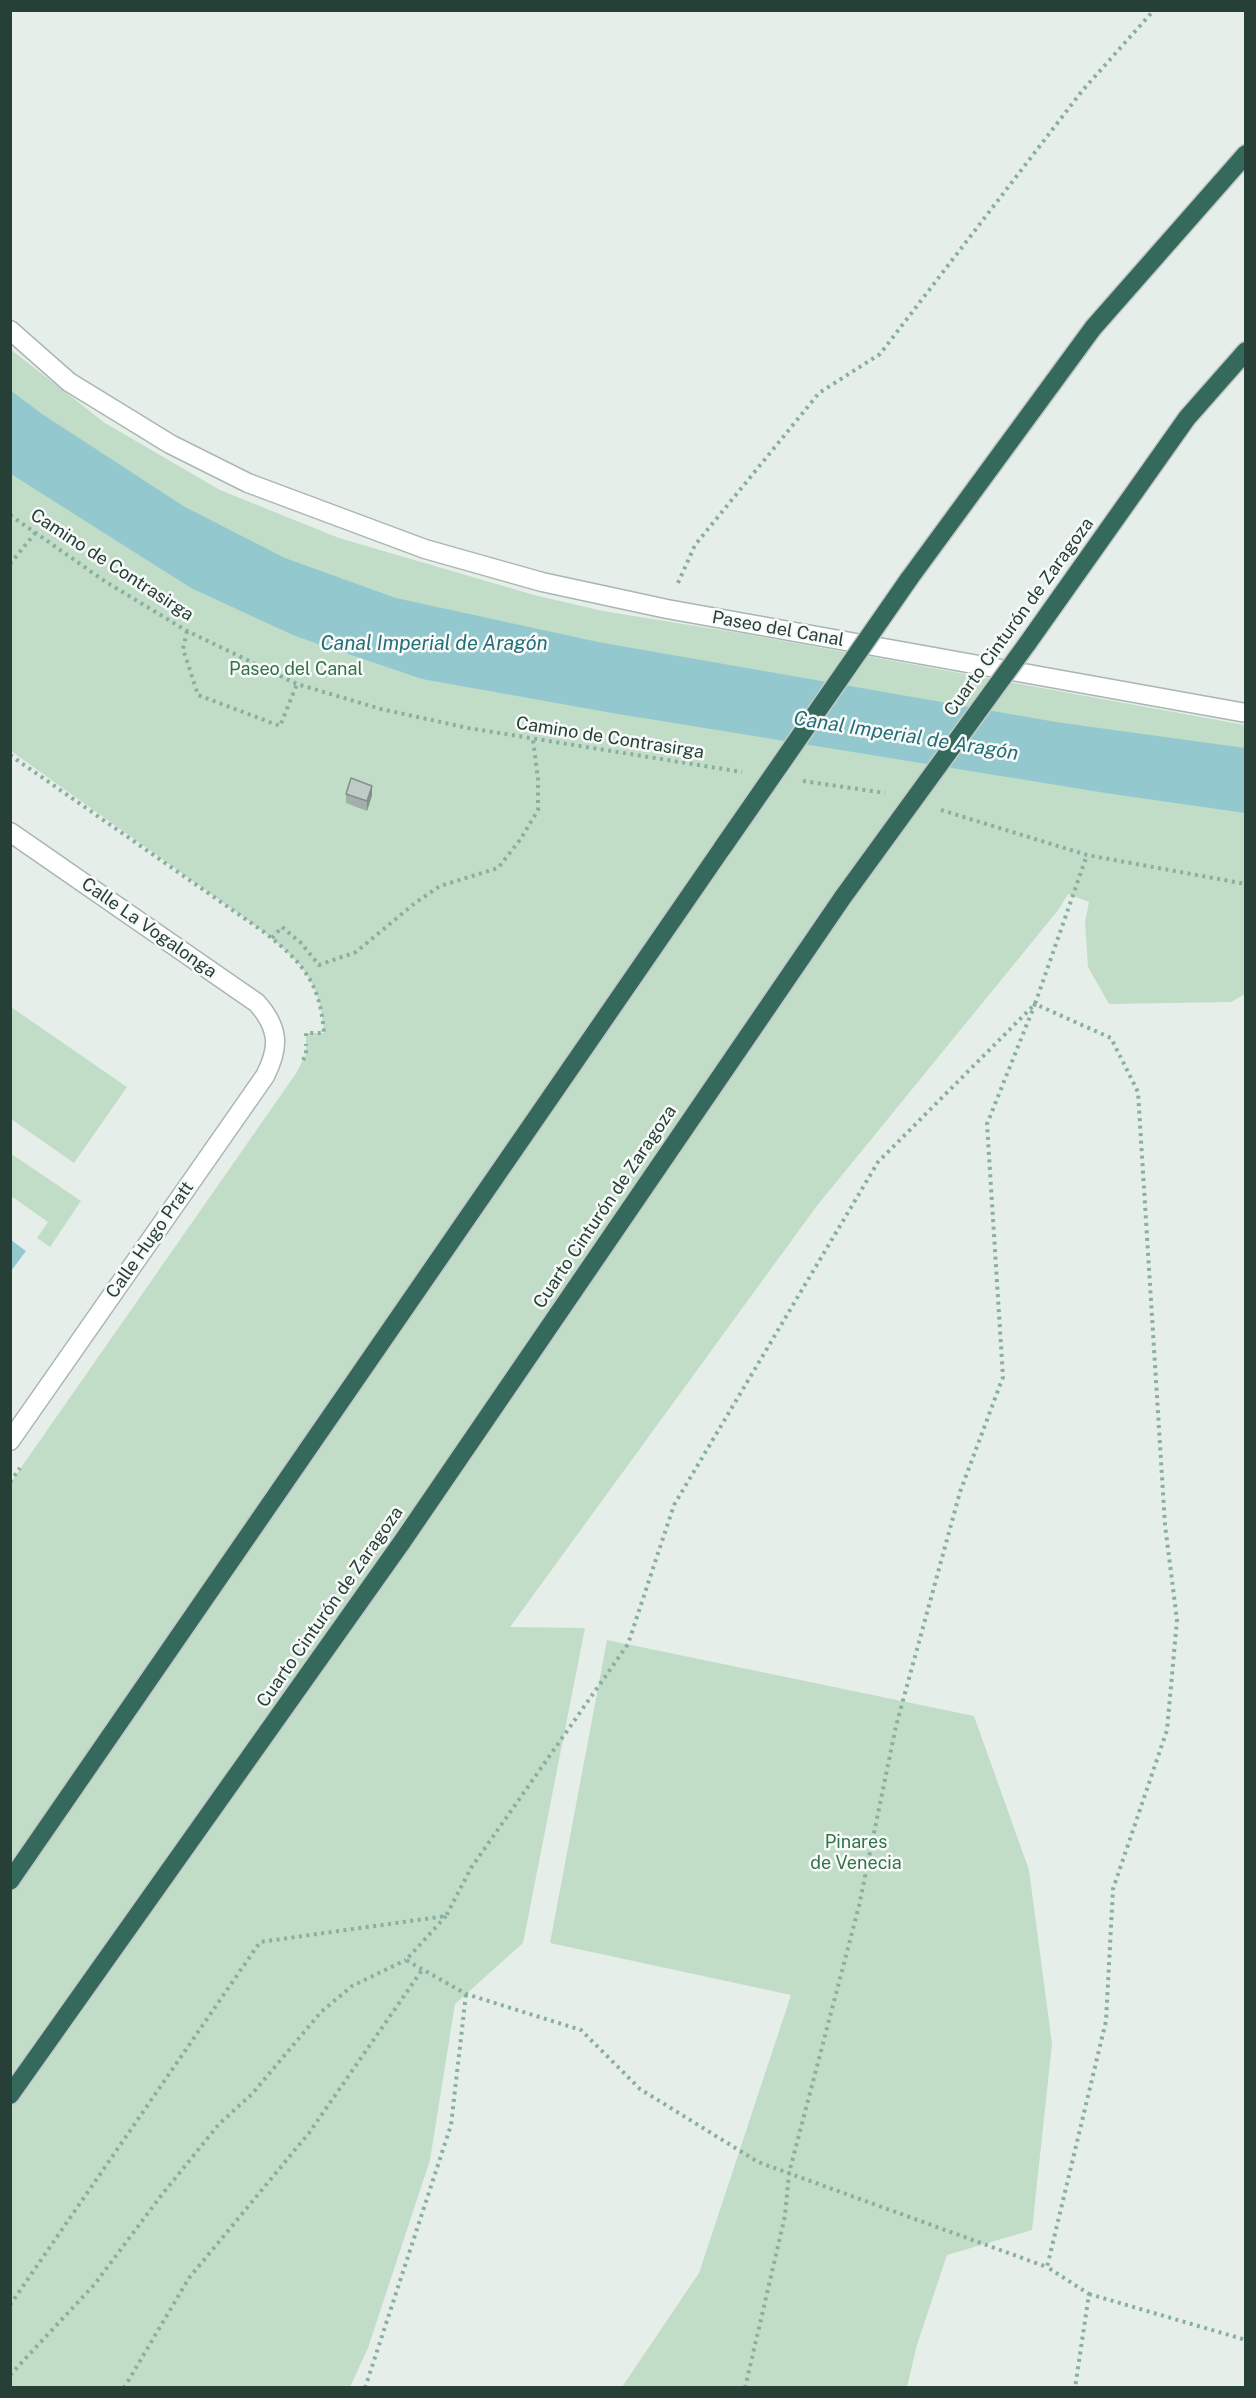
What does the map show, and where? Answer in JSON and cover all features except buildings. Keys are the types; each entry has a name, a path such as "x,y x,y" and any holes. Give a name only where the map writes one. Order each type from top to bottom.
{"highway":[{"path":"10,1881 909,579 1093,328 1245,154"},
{"name":"Cuarto Cinturón de Zaragoza","path":"10,2095 402,1542 843,897 1028,644 1187,418 1245,351"}],"street":[{"name":"Paseo del Canal","path":"10,330 69,382 170,444 248,483 425,549 542,582 666,609 1245,713"},
{"name":"Calle La Vogalonga","path":"10,832 257,1003 267,1015 275,1034"},
{"name":"Calle Hugo Pratt","path":"10,1441 266,1076 275,1057 275,1034"}],"path":[{"path":"666,609 695,545 819,393 880,354 1082,91 1154,10"},
{"name":"Camino de Contrasirga","path":"10,515 106,582 187,631 297,684 381,709 468,728 754,774"},
{"path":"10,564 36,532"},
{"path":"187,631 183,649 198,695 280,726 297,684"},
{"path":"272,938 282,927 301,943 319,965 337,960 356,952 415,903 440,886 498,868 520,840 538,810 538,779 533,740"},
{"path":"10,755 293,955 313,983 322,1008 324,1033 306,1033 306,1054 302,1063"},
{"path":"800,781 893,795"},
{"path":"939,809 1087,855 1245,884"},
{"path":"745,2388 785,2216 789,2173 859,1906 896,1726 960,1492 1003,1377 987,1124 1035,1004 1087,855"},
{"path":"10,2374 94,2285 160,2197 212,2133 252,2094 321,2012 352,1986 406,1960 446,1916 471,1868 628,1644 674,1504 878,1162 1035,1004"},
{"path":"1035,1004 1111,1038 1138,1092 1165,1525 1177,1620 1167,1730 1113,1889 1106,2020 1047,2267"},
{"path":"10,1482 22,1465"},
{"path":"10,2305 260,1942 446,1916"},
{"path":"406,1960 466,1994 581,2030 640,2089 758,2162 1047,2267 1089,2294 1245,2340"},
{"path":"124,2388 189,2278 309,2133 422,1970"},
{"path":"365,2388 451,2126 466,1994"},
{"path":"1075,2388 1089,2294"}],"green space":[{"path":"10,349 105,423 220,490 339,538 534,595 603,611 745,634 1245,725 1245,994 1231,1002 1109,1004 1088,967 1085,922 1089,902 1068,894 1059,909 816,1207 510,1627 585,1628 523,1943 455,2004 430,2160 368,2348 350,2387 11,2387 11,1482 297,1072 306,1054 306,1033 324,1033 322,1015 314,987 299,964 278,943 11,751"},
{"path":"11,1007 127,1087 74,1163 11,1119"},
{"path":"10,1153 81,1201 50,1247 37,1238 48,1222 11,1196"},
{"name":"Pinares de Venecia","path":"607,1640 974,1716 1029,1870 1052,2044 1032,2230 947,2255 917,2345 907,2387 622,2387 699,2273 791,1995 550,1943"}],"water":[{"name":"Canal Imperial de Aragón","path":"10,390 42,414 185,507 285,558 396,598 598,642 1056,722 1245,748 1245,813 1112,794 612,713 422,679 295,636 191,588 11,474"},
{"path":"11,1240 26,1251 11,1271"}]}
